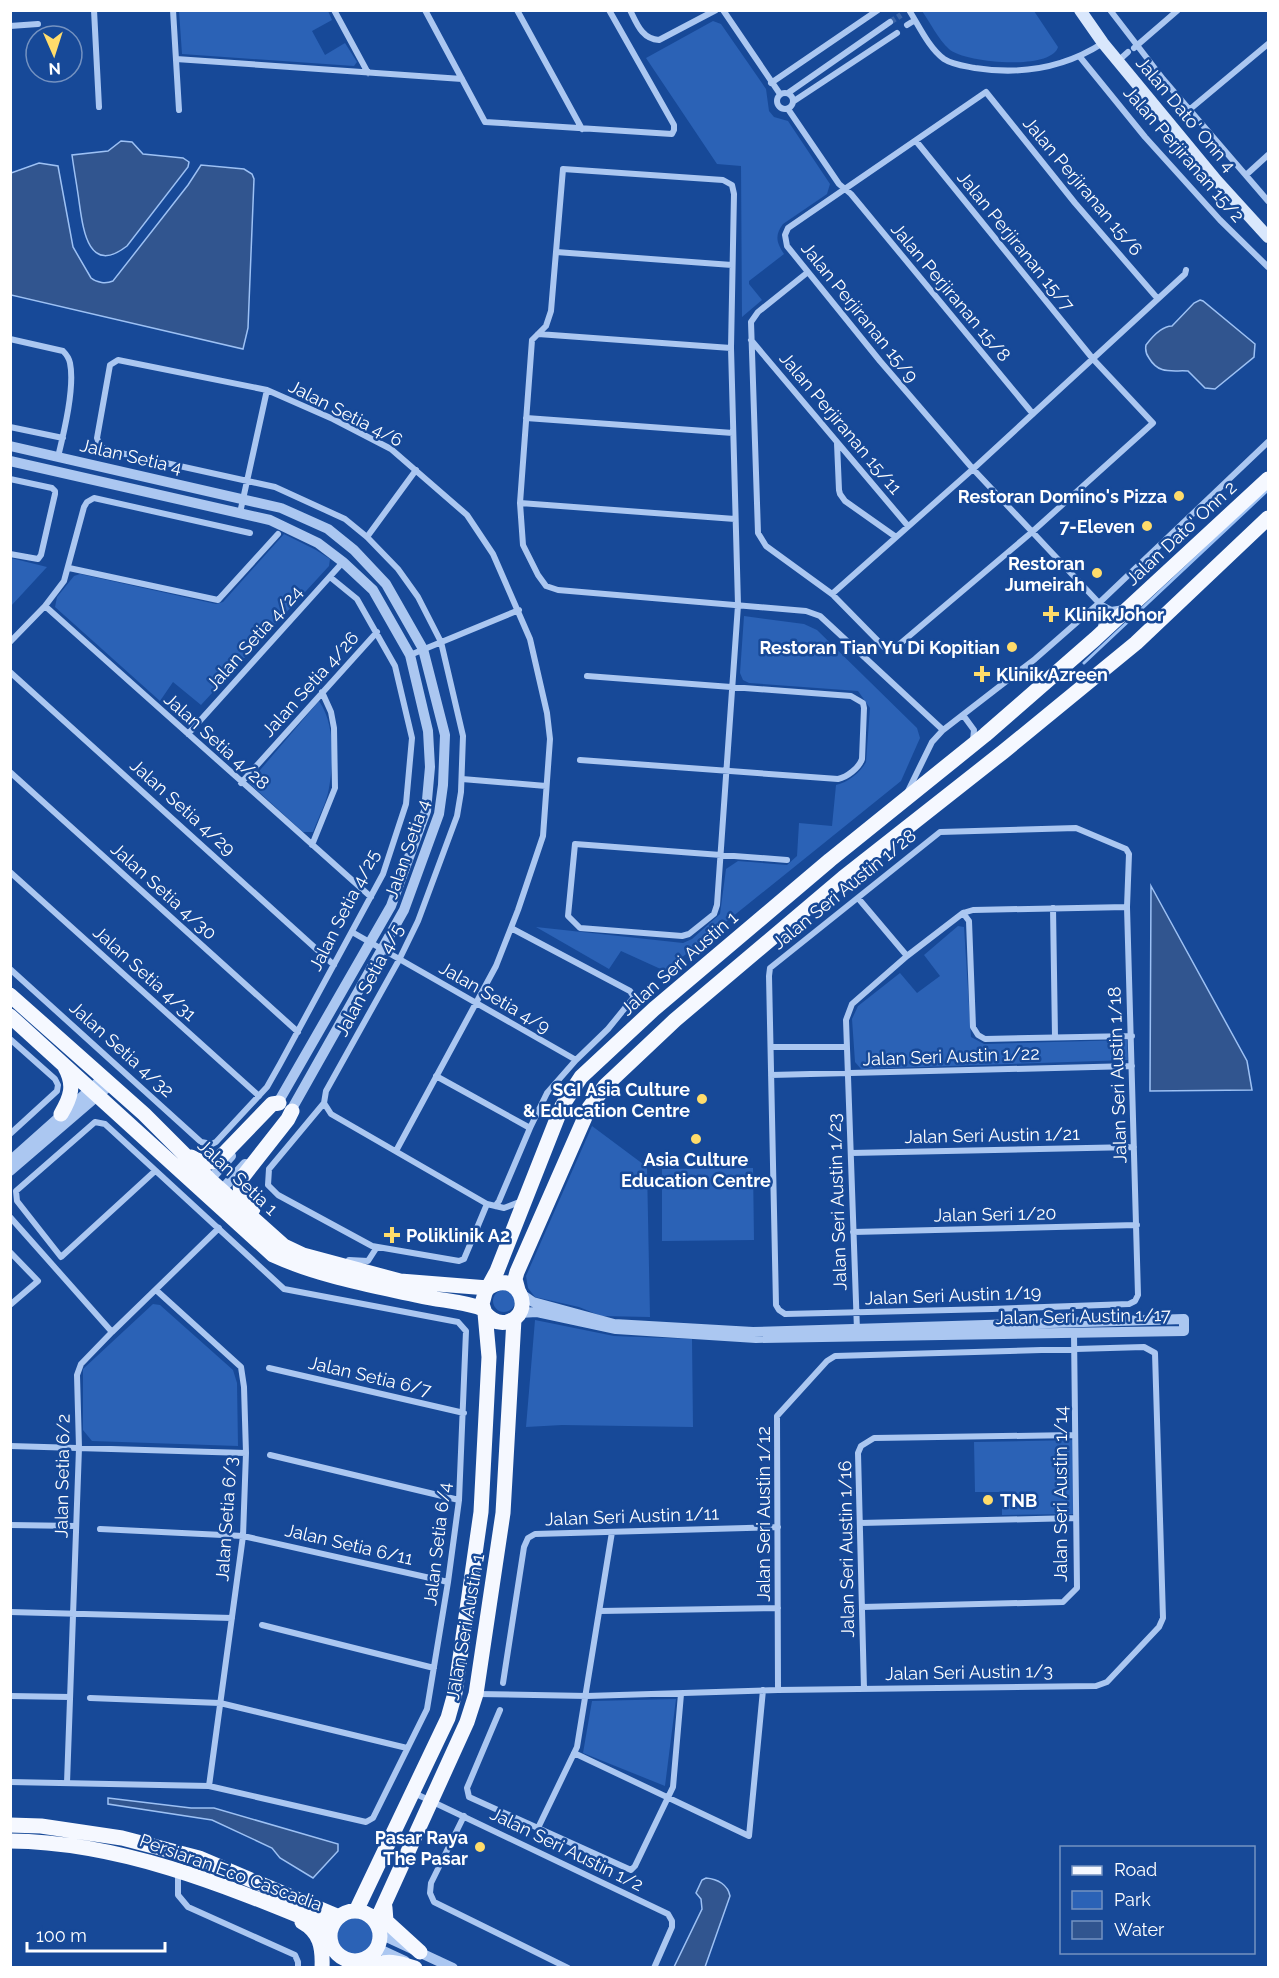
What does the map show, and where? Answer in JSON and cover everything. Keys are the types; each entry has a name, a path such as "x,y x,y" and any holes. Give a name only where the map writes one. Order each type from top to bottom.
{"main road":[{"name":"Jalan Dato' Onn 4","path":"1080,10 1103,43 1217,181 1269,237"},
{"name":"Jalan Dato' Onn 2","path":"985,735 1095,639 1269,479"},
{"path":"519,1292 505,1283 495,1284 488,1288 483,1298 484,1311 490,1318 501,1323 516,1316 522,1300 515,1279 517,1272 589,1108 605,1086 675,1020 843,878 1003,752 1136,643 1269,518"},
{"path":"985,735 1003,752"},
{"name":"Jalan Seri Austin 1","path":"488,1288 497,1271 561,1106 567,1094 581,1077 662,1001 830,860 985,735"},
{"name":"Jalan Setia 1","path":"10,995 100,1087 211,1189 284,1246 313,1258 400,1281 488,1288"},
{"name":"Jalan Setia 1","path":"10,1016 64,1065 144,1114 273,1255 302,1268 423,1296 467,1303 484,1311"},
{"path":"61,1114 70,1097 72,1085 64,1065"},
{"path":"144,1114 193,1159 203,1163 217,1161 272,1104 285,1107 288,1119 241,1179 239,1190 284,1246"},
{"name":"Jalan Seri Austin 1","path":"356,1911 448,1718 455,1693 481,1512 489,1357 484,1311"},
{"name":"Jalan Seri Austin 1","path":"378,1934 385,1902 467,1722 476,1695 503,1512 516,1316"},
{"name":"Persiaran Eco Cascadia","path":"10,1826 41,1826 122,1838 200,1858 318,1908 335,1923"},
{"name":"Persiaran Eco Cascadia","path":"10,1841 39,1841 118,1853 275,1906 335,1923"},
{"path":"318,1908 345,1906 364,1894"},
{"path":"385,1902 386,1921 418,1962"},
{"path":"275,1906 316,1933 322,1949 322,1968"},
{"path":"361,1965 378,1934 367,1914 356,1911 350,1912 335,1923 332,1944 342,1956 361,1965 418,1962"},
{"path":"328,1968 336,1951"}],"street":[{"path":"94,10 99,108"},
{"path":"173,10 179,110"},
{"path":"334,10 368,73"},
{"path":"425,10 485,122 669,135 674,130 674,125 609,10"},
{"path":"517,10 582,129"},
{"path":"630,10 642,32 650,39 666,37 716,10"},
{"path":"723,10 780,94"},
{"path":"771,83 878,10"},
{"path":"901,15 908,10 939,54 946,60 961,65 1006,72 1031,70 1080,57 1103,43"},
{"path":"1110,10 1133,49 1190,110 1269,201"},
{"path":"1118,61 1178,10"},
{"path":"908,25 915,20"},
{"path":"780,94 788,93 890,22"},
{"path":"780,94 777,100 778,106 788,109 794,100 897,33"},
{"path":"1190,110 1269,44"},
{"name":"Jalan Perjiranan 15/2","path":"1080,57 1145,137 1220,220 1269,267"},
{"path":"176,59 462,79"},
{"name":"Jalan Perjiranan 15/9","path":"986,92 786,230 784,236 787,246 880,361 973,469 1099,603"},
{"name":"Jalan Perjiranan 15/6","path":"986,92 1075,202 1158,299"},
{"path":"788,93 794,100"},
{"name":"Jalan Perjiranan 15/8","path":"788,109 838,184 846,189 1033,414"},
{"name":"Jalan Perjiranan 15/7","path":"916,141 1093,359 1153,423 1032,532"},
{"path":"1246,175 1269,155"},
{"path":"787,860 721,855 575,844 568,916 580,928 682,936 689,934 714,914 721,855 738,604 731,348 734,195 732,185 723,180 563,169 551,311 546,326 532,340 520,503 523,545 538,575 546,586 558,590 738,604 806,611 820,616 943,730"},
{"path":"556,252 732,265"},
{"path":"832,594 973,469 1185,274 1186,270"},
{"path":"807,272 753,317 751,340 759,538 765,546 832,594 889,650 895,648 1032,532"},
{"path":"538,334 731,348"},
{"path":"10,339 63,351 68,358 70,393 58,457"},
{"name":"Jalan Perjiranan 15/11","path":"751,340 908,526"},
{"name":"Jalan Setia 4/6","path":"100,446 97,438 110,365 118,360 267,390 333,419 391,449 416,470 467,515 493,554 519,610 530,639 547,713 550,739 543,836 496,966 396,1151"},
{"path":"240,513 267,390"},
{"path":"526,418 733,433"},
{"path":"10,427 63,438"},
{"path":"902,803 932,742 943,730 1035,659 1099,603 1269,442"},
{"path":"837,443 840,495 896,537"},
{"name":"Jalan Setia 4","path":"10,446 281,508 328,529 354,550 386,584 423,649 445,735 443,785 439,814 404,910 382,950 285,1107 211,1189"},
{"name":"Jalan Setia 4/5","path":"100,446 107,450 275,487 345,519 367,537 398,569 418,597 441,642 463,736 462,779 457,816 418,921 399,960 326,1091 324,1103 269,1169 268,1185 278,1195 377,1247"},
{"name":"Jalan Setia 4","path":"10,461 270,520 296,531 318,543 343,562 373,590 410,655 428,731 430,767 426,811 391,906 285,1107"},
{"path":"367,537 416,470"},
{"path":"10,479 55,491 41,555 35,559 10,554"},
{"path":"10,642 45,606 64,581 87,502 94,498 249,533"},
{"path":"520,503 735,519"},
{"path":"69,568 214,601 220,598 278,534"},
{"name":"Jalan Setia 4/24","path":"188,734 343,562"},
{"name":"Jalan Setia 4/25","path":"216,1142 267,1087 298,1032 383,874 406,804 412,738 396,666 357,599 330,577"},
{"path":"1099,603 1111,610 1132,604"},
{"path":"1095,639 1105,619 1099,603"},
{"name":"Jalan Setia 4/28","path":"45,606 371,897"},
{"path":"410,655 519,610"},
{"name":"Jalan Setia 4/26","path":"241,783 377,632"},
{"name":"Jalan Setia 4/29","path":"10,672 334,965"},
{"path":"580,760 838,779 860,765 862,759 864,708 857,698 732,686 587,676"},
{"path":"312,845 335,788 334,728 331,712 322,692"},
{"path":"963,716 974,730 970,747"},
{"name":"Jalan Setia 4/30","path":"10,772 298,1032"},
{"path":"462,779 546,786"},
{"name":"Jalan Seri Austin 1/28","path":"776,1305 768,976 770,968 940,832 1076,828 1126,849"},
{"name":"Jalan Seri Austin 1/18","path":"1126,849 1129,854 1127,906 1137,1226 1138,1295 1135,1301"},
{"name":"Jalan Setia 4/31","path":"10,872 259,1096"},
{"path":"858,898 907,956"},
{"path":"1127,906 973,910 963,913 969,921 973,1027 978,1035 985,1039 1132,1036"},
{"path":"1053,908 1055,1037"},
{"name":"Jalan Seri Austin 1/23","path":"857,1333 846,1020 852,1004 907,956 963,913"},
{"path":"495,1206 548,1093 576,1060 608,1029 634,997 630,992 511,928"},
{"name":"Jalan Setia 4/9","path":"352,932 576,1060"},
{"name":"Jalan Setia 4/32","path":"10,969 130,1075 201,1142 212,1144 216,1142"},
{"path":"10,1039 55,1078 58,1085 57,1091 10,1134"},
{"path":"771,1047 847,1047"},
{"name":"Jalan Seri Austin 1/22","path":"771,1075 1132,1066"},
{"path":"436,1076 530,1128"},
{"path":"10,1161 61,1114 100,1087"},
{"path":"10,1171 100,1087"},
{"path":"324,1103 331,1114 487,1204 504,1208 525,1200"},
{"name":"Jalan Setia 6/4","path":"10,1782 209,1786 366,1822 373,1818 427,1709 459,1500 466,1331 458,1322 285,1289 105,1124 95,1122 16,1191 17,1201 61,1257 155,1171"},
{"name":"Jalan Seri Austin 1/21","path":"851,1153 1134,1147"},
{"path":"313,1258 321,1255 362,1262 371,1258 377,1247 462,1261 487,1204"},
{"path":"10,1217 112,1332"},
{"name":"Jalan Seri 1/20","path":"853,1232 1137,1226"},
{"name":"Jalan Setia 6/2","path":"67,1783 79,1448 77,1375 81,1364 219,1228"},
{"path":"10,1252 38,1281 10,1305"},
{"name":"Jalan Setia 6/3","path":"156,1290 241,1368 246,1406 243,1536 209,1786"},
{"name":"Jalan Seri Austin 1/17","path":"519,1292 533,1302 614,1324 753,1332 857,1333"},
{"name":"Jalan Seri Austin 1/19","path":"776,1305 784,1314 1107,1305 1130,1304 1135,1301"},
{"name":"Jalan Seri Austin 1/17","path":"516,1316 537,1312 628,1330 756,1338 857,1333 1074,1328 1184,1331 1184,1319 1074,1328"},
{"name":"Jalan Seri Austin 1/14","path":"862,1607 1063,1602 1077,1588 1074,1328"},
{"name":"Jalan Seri Austin 1/12","path":"778,1690 777,1416 827,1361 835,1356 1144,1347 1152,1350"},
{"name":"Jalan Seri Austin 1/3","path":"476,1695 587,1696 763,1690 1096,1686 1107,1682 1159,1627 1162,1618 1157,1357 1152,1350"},
{"name":"Jalan Setia 6/7","path":"269,1368 464,1413"},
{"name":"Jalan Seri Austin 1/16","path":"864,1689 858,1453 861,1446 874,1438 1075,1435"},
{"path":"10,1446 246,1453"},
{"path":"270,1455 459,1500"},
{"path":"860,1523 1076,1518"},
{"path":"10,1525 76,1526"},
{"name":"Jalan Seri Austin 1/11","path":"503,1683 524,1547 528,1538 535,1534 778,1527"},
{"name":"Jalan Setia 6/11","path":"100,1529 243,1536 448,1582"},
{"path":"538,1828 574,1753 587,1696 612,1532"},
{"path":"600,1611 778,1608"},
{"path":"10,1612 232,1618"},
{"path":"262,1625 434,1668"},
{"path":"574,1753 749,1836 763,1690"},
{"path":"500,1710 467,1788 469,1797 631,1870 673,1787 681,1694"},
{"path":"10,1696 70,1697"},
{"path":"90,1698 220,1703 407,1748"},
{"name":"Jalan Seri Austin 1/2","path":"411,1792 668,1914 672,1927 654,1968"},
{"path":"464,1816 431,1883 430,1893 434,1902 568,1968"},
{"path":"178,1872 178,1895 188,1907 295,1955 298,1968"},
{"path":"378,1934 418,1962 453,1968"}],"green space":[{"path":"179,11 328,11 332,20 312,31 325,55 345,43 357,62 354,66 182,54"},
{"path":"922,11 1034,11 1058,47 1052,55 1024,62 971,58 949,49"},
{"path":"713,21 721,24 766,89 769,111 774,117 788,121 830,184 827,194 783,224 778,232 778,239 784,254 749,281 762,300 742,317 741,166 717,164 646,58"},
{"path":"284,534 330,559 329,566 201,705 173,682 160,701 55,607 57,597 74,576 80,574 216,604 223,602"},
{"path":"10,558 47,567 11,606"},
{"path":"744,616 804,624 817,630 917,728 920,738 901,781 665,971 621,951 609,969 536,927 683,943 692,939 720,914 726,869 738,861 787,865 797,856 799,823 832,826 836,785 853,777 866,762 870,708 858,691 749,683 743,680 740,673"},
{"path":"319,701 331,732 331,777 328,793 313,832 303,832 249,783"},
{"path":"958,926 964,927 971,1037 984,1044 1127,1040 1128,1060 861,1069 855,1062 852,1019 858,1006 900,973 917,993 940,976 924,955"},
{"path":"592,1126 647,1167 650,1317 601,1316 579,1307 535,1297 528,1288 526,1276"},
{"path":"753,1168 754,1240 662,1241 662,1169"},
{"path":"504,1290 512,1293 515,1301 512,1309 504,1312 496,1309 493,1301 496,1293"},
{"path":"153,1304 160,1305 233,1370 237,1383 238,1446 92,1441 83,1430 83,1369"},
{"path":"535,1320 614,1336 692,1339 693,1427 562,1425 526,1427"},
{"path":"1075,1440 1076,1514 1002,1515 1002,1492 975,1492 974,1442"},
{"path":"676,1699 665,1786 583,1753 592,1701"},
{"path":"355,1918 368,1923 373,1936 368,1949 355,1954 342,1949 337,1936 342,1923"}],"water":[{"path":"121,141 132,142 143,154 183,158 189,162 188,167 127,246 114,254 104,256 90,245 86,235 72,155 108,151"},
{"path":"39,163 58,166 73,247 91,278 105,283 113,281 201,165 244,169 252,174 254,179 248,328 243,349 11,295 11,173"},
{"path":"1200,300 1255,344 1254,357 1215,389 1205,388 1188,371 1166,371 1157,367 1146,350 1146,345 1157,332 1172,326 1194,303"},
{"path":"1151,886 1247,1061 1252,1090 1150,1091"},
{"path":"108,1798 191,1808 214,1808 338,1844 338,1851 313,1878 280,1858 272,1848 212,1820 108,1804"},
{"path":"706,1878 722,1883 730,1896 705,1967 674,1967 702,1909 701,1899 696,1893 702,1880"}],"waterway":[{"path":"1084,663 1268,490"}],"tunnel":[{"path":"890,22 901,15"}],"place":[{"name":"Restoran Domino's Pizza","path":"1179,496"},
{"name":"7-Eleven","path":"1147,526"},
{"name":"Restoran Jumeirah","path":"1097,573"},
{"name":"Klinik Johor","path":"1051,614"},
{"name":"Restoran Tian Yu Di Kopitian","path":"1012,647"},
{"name":"Klinik Azreen","path":"982,674"},
{"name":"SGI Asia Culture & Education Centre","path":"702,1099"},
{"name":"Asia Culture Education Centre","path":"696,1139"},
{"name":"Poliklinik A2","path":"392,1235"},
{"name":"TNB","path":"988,1500"},
{"name":"Pasar Raya The Pasar","path":"480,1847"}]}
